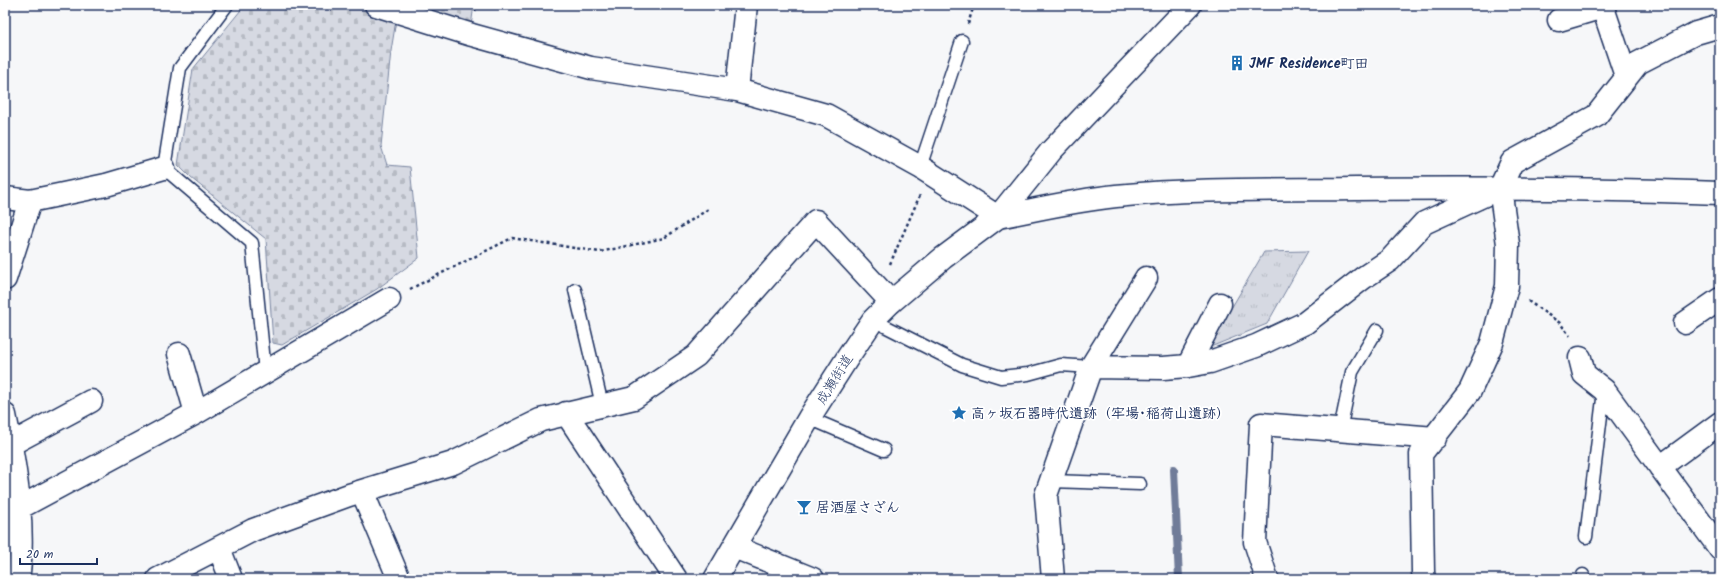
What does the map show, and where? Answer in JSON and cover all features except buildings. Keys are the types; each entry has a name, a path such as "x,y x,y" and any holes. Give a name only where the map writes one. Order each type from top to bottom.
{"street":[{"path":"376,5 472,35 591,68 737,90 826,115 925,170 998,218 1078,201 1116,196 1184,191 1500,188 1624,189 1720,193"},
{"path":"737,90 746,5"},
{"path":"998,218 1051,151 1190,5"},
{"path":"1559,20 1603,6 1626,76"},
{"path":"1424,579 1421,454 1470,391 1492,343 1507,286 1508,244 1500,188 1512,162 1596,116 1638,62 1696,33 1720,26"},
{"path":"5,198 30,201 106,185 164,168"},
{"path":"1091,367 1163,368 1188,366 1210,362 1256,346 1304,323 1363,278 1390,260 1424,223 1500,188"},
{"path":"5,279 30,201"},
{"name":"成瀬街道","path":"715,579 809,418 873,320 884,296 943,258 998,218"},
{"path":"158,579 253,530 362,491 453,463 541,420 634,398 696,356 816,221 884,296"},
{"path":"1053,579 1046,495 1091,367 1146,278"},
{"path":"19,508 196,413 389,299"},
{"path":"1685,323 1720,299"},
{"path":"1188,366 1220,304"},
{"path":"179,354 196,413"},
{"path":"1580,358 1584,374 1604,390 1720,550"},
{"path":"11,444 90,401"},
{"path":"566,413 676,579"},
{"path":"5,414 11,444 19,508 21,558 18,579"},
{"path":"1660,467 1720,423"},
{"path":"1267,579 1255,542 1261,424 1434,438"},
{"path":"362,491 399,579"},
{"path":"734,547 813,579"},
{"path":"219,548 231,579"}],"lane":[{"path":"227,5 180,68 164,168 252,243 265,372"},
{"path":"925,170 962,41"},
{"path":"575,290 602,405"},
{"path":"873,320 962,365 1001,377 1028,374 1061,365 1091,367"},
{"path":"1340,430 1352,372 1377,330"},
{"path":"1586,537 1604,390"},
{"path":"809,418 884,450"},
{"path":"1051,481 1140,484"}],"path":[{"path":"884,296 925,170"},
{"path":"389,299 512,238 600,252 664,238 710,208"},
{"path":"1507,286 1560,323 1575,343 1580,358"}],"green space":[{"path":"245,5 474,5 471,26 398,8 391,51 381,146 387,165 410,167 419,258 377,289 282,345 273,343 266,239 191,178 178,165 193,69"},
{"path":"1308,251 1267,324 1208,348 1264,252"}],"waterway":[{"path":"1174,469 1179,579"}],"place":[{"name":"JMF Residence町田","path":"1237,63"},
{"name":"高ヶ坂石器時代遺跡（牢場･稲荷山遺跡）","path":"959,413"},
{"name":"居酒屋さざん","path":"804,507"}]}
